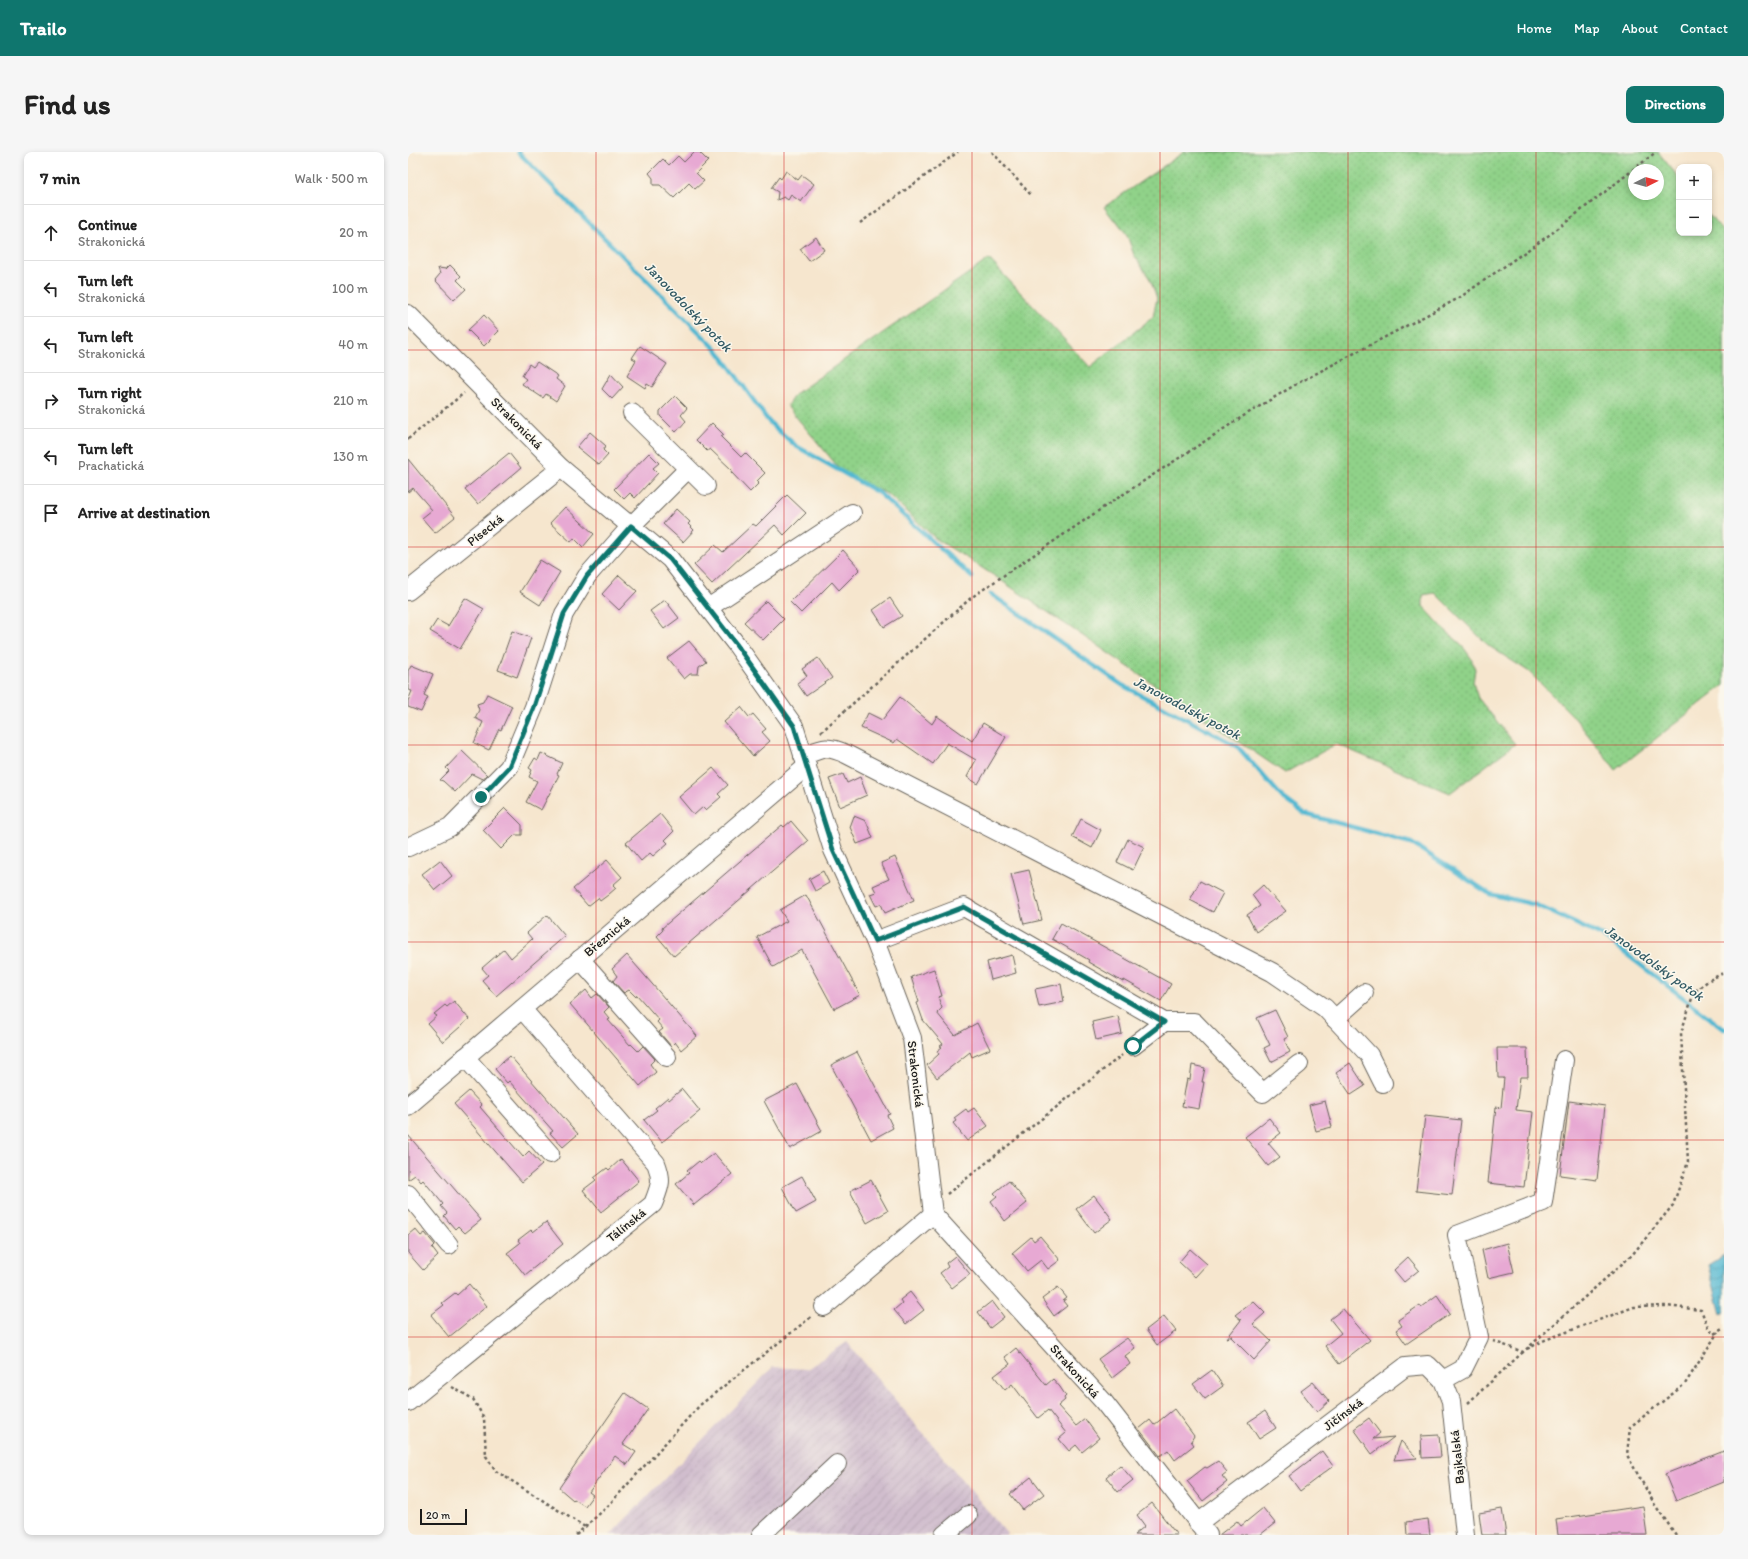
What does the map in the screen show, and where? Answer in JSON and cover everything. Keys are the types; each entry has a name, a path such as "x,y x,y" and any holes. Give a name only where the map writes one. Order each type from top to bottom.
{"street":[{"name":"Strakonická","path":"408,314 562,468 670,559 736,644 794,726 833,850 875,941 912,1038 933,1214 1103,1401 1203,1529"},
{"path":"632,412 706,486"},
{"name":"Písecká","path":"408,591 562,468"},
{"path":"408,847 450,827 509,767 534,707 564,614 587,576 631,526 688,469"},
{"path":"708,608 852,513"},
{"name":"Březnická","path":"408,1106 580,959 804,757 824,748 832,748 846,754 1272,972 1325,1008 1369,1055 1383,1083"},
{"path":"875,941 964,907 1164,1022 1194,1022 1263,1093 1299,1064"},
{"path":"580,959 667,1057"},
{"path":"1335,1019 1364,993"},
{"name":"Tálínská","path":"408,1402 653,1204 659,1188 661,1175 656,1163 522,1009"},
{"path":"1133,1046 1164,1022"},
{"path":"465,1057 550,1154"},
{"path":"1443,1380 1464,1369 1480,1337 1457,1235 1543,1202 1564,1060"},
{"path":"408,1194 449,1245"},
{"path":"824,1307 933,1214"},
{"name":"Jičínská","path":"1203,1529 1405,1367 1428,1365 1443,1380"},
{"name":"Bajkalská","path":"1443,1380 1451,1401 1465,1535"},
{"path":"761,1535 836,1464"},
{"path":"944,1535 968,1515"}],"path":[{"path":"860,224 958,152"},
{"path":"992,152 1031,195"},
{"path":"804,757 972,598 1107,505 1245,415 1300,382 1460,298 1552,233 1656,152"},
{"path":"408,439 476,382"},
{"path":"1452,1417 1632,1255 1673,1205 1688,1162 1681,1033 1694,992 1709,980 1724,973"},
{"path":"933,1214 941,1199 1133,1046"},
{"path":"1480,1337 1523,1352 1545,1340 1634,1308 1666,1306 1700,1310 1708,1327 1714,1334 1724,1328"},
{"path":"576,1535 607,1507 700,1405 824,1307"},
{"path":"1676,1535 1655,1505 1628,1455 1630,1427 1685,1384 1719,1330"},
{"path":"433,1382 456,1388 473,1399 484,1418 486,1456 496,1472 585,1527"}],"shaded area":[{"path":"847,1342 1008,1535 610,1535 773,1367 807,1369"}],"green space":[{"path":"1184,152 1658,152 1676,174 1676,236 1712,236 1712,219 1724,233 1724,685 1616,770 1573,716 1528,671 1489,646 1435,593 1423,595 1423,606 1445,630 1461,644 1471,658 1475,669 1473,683 1478,698 1515,744 1450,793 1336,744 1285,773 993,575 935,538 889,495 856,479 839,468 787,406 795,394 989,259 1090,367 1153,317 1157,298 1150,279 1134,255 1127,235 1116,220 1114,220 1104,207"}],"water":[{"path":"1724,1255 1724,1312 1721,1314 1708,1265"}],"building":[{"path":"694,152 699,152 708,161 696,173 704,181 695,189 689,183 674,198 660,185 653,185 653,178 649,173 663,159 669,165 678,156 684,162"},
{"path":"786,171 798,180 802,175 814,184 801,202 791,195 788,200 784,197 777,200 778,192 771,188 779,177 781,179"},
{"path":"816,237 824,250 809,261 800,249"},
{"path":"450,265 461,276 457,280 466,289 454,300 435,280 440,274 438,268 446,269"},
{"path":"484,315 499,331 484,346 468,330"},
{"path":"640,346 667,364 652,387 647,384 645,388 627,376 636,360 632,358"},
{"path":"537,362 558,376 556,379 565,386 556,401 546,394 543,398 522,384 526,379 522,376 529,364 533,367"},
{"path":"611,374 623,387 612,399 602,389"},
{"path":"675,396 687,408 681,415 686,421 676,432 660,416 660,411"},
{"path":"712,423 724,435 721,437 741,457 745,453 765,473 757,481 759,483 750,492 731,472 732,470 710,449 707,451 696,440"},
{"path":"590,432 606,446 603,450 608,455 599,465 577,447"},
{"path":"509,453 521,468 478,504 465,489"},
{"path":"649,453 659,463 653,468 658,473 635,498 630,493 624,499 614,489"},
{"path":"408,459 455,517 435,533 422,518 432,510 413,488 408,492"},
{"path":"787,495 806,513 784,535 775,525 712,584 694,565 715,545 723,552 753,524 756,526"},
{"path":"565,507 594,534 583,547 574,538 571,542 550,523"},
{"path":"676,509 690,522 688,524 694,530 683,542 663,524"},
{"path":"843,550 860,569 839,590 832,582 801,613 790,602"},
{"path":"540,560 560,572 540,605 520,592"},
{"path":"619,575 637,591 619,610 602,594"},
{"path":"465,598 484,609 460,649 430,631 437,620 448,626"},
{"path":"890,598 902,616 884,627 873,610"},
{"path":"665,600 679,618 664,629 650,611"},
{"path":"766,601 784,619 763,640 744,622"},
{"path":"512,631 531,638 517,677 498,670"},
{"path":"689,641 706,661 699,666 698,674 690,674 684,679 667,658"},
{"path":"818,658 832,678 806,696 797,683 807,676 802,669"},
{"path":"411,665 433,674 424,695 428,697 421,712 408,707 408,701 412,691 408,690 408,671"},
{"path":"487,694 512,706 501,730 499,729 489,750 474,743 483,722 475,718 479,710 477,704 483,702"},
{"path":"900,697 932,724 937,716 972,741 983,723 1006,737 978,784 967,777 976,760 947,743 933,764 897,739 894,743 861,728 868,713 882,720"},
{"path":"741,707 749,717 753,714 766,729 762,732 770,741 753,756 724,722"},
{"path":"462,751 487,775 482,779 472,774 455,792 440,780 449,771 446,768"},
{"path":"541,753 562,763 557,774 559,775 541,810 526,802 537,781 529,777 532,770 529,768 535,758 538,760"},
{"path":"713,768 728,785 718,794 721,797 706,810 703,807 694,815 679,797"},
{"path":"843,774 847,783 860,777 867,795 840,807 829,779"},
{"path":"505,808 522,825 522,835 515,835 501,849 483,830"},
{"path":"660,814 674,831 665,840 668,843 653,856 650,853 641,861 626,843"},
{"path":"854,816 866,821 873,838 857,844 850,827"},
{"path":"1081,819 1101,830 1092,848 1072,837"},
{"path":"791,821 808,841 674,956 657,936 663,930 662,928 782,825 784,827"},
{"path":"1128,839 1144,847 1133,870 1117,862"},
{"path":"895,857 914,900 885,913 881,904 876,906 870,894 876,892 873,886 889,879 881,863"},
{"path":"440,860 452,876 435,890 422,874"},
{"path":"607,860 622,877 613,885 616,888 608,895 600,901 598,898 588,906 573,889"},
{"path":"1029,870 1042,920 1024,924 1011,874"},
{"path":"823,871 829,883 815,891 809,879"},
{"path":"1200,881 1223,893 1213,912 1190,900"},
{"path":"1263,885 1286,911 1256,932 1247,915 1260,906 1252,895"},
{"path":"806,895 860,995 834,1009 802,950 773,967 757,937 787,921 780,910"},
{"path":"547,915 565,936 496,996 482,980 488,975 482,968 504,949 511,958 532,939 527,933"},
{"path":"1061,923 1171,984 1161,1001 1124,980 1123,982 1088,962 1089,960 1052,939"},
{"path":"627,955 697,1036 681,1050 675,1042 671,1046 659,1032 663,1029 657,1022 659,1020 637,995 636,997 629,990 624,993 613,981 617,976 612,969"},
{"path":"1012,955 1016,973 991,980 987,962"},
{"path":"934,969 942,996 938,997 942,1008 937,1013 955,1035 977,1023 990,1049 972,1057 970,1052 937,1078 927,1065 939,1054 937,1051 943,1044 923,1020 917,1003 919,1002 911,977"},
{"path":"1061,984 1064,1002 1039,1007 1035,989"},
{"path":"586,990 592,998 597,994 609,1007 604,1012 610,1019 608,1020 630,1045 631,1044 638,1051 643,1046 655,1059 650,1064 656,1072 640,1086 570,1004"},
{"path":"454,1001 469,1019 443,1042 428,1024 437,1016 434,1014 445,1005 447,1007"},
{"path":"1275,1010 1288,1037 1284,1039 1290,1052 1271,1062 1264,1048 1270,1045 1257,1018"},
{"path":"1118,1016 1122,1034 1096,1040 1092,1022"},
{"path":"1497,1048 1527,1048 1528,1077 1520,1077 1516,1110 1533,1112 1524,1187 1488,1183 1496,1107 1501,1108 1504,1078 1498,1078"},
{"path":"857,1052 890,1114 887,1115 893,1128 871,1140 831,1065"},
{"path":"510,1056 578,1134 563,1147 550,1133 553,1131 509,1081 507,1083 495,1069"},
{"path":"1350,1063 1365,1086 1351,1095 1336,1073"},
{"path":"1192,1065 1205,1068 1199,1109 1182,1106 1187,1079 1190,1080"},
{"path":"797,1084 822,1131 790,1149 764,1101"},
{"path":"682,1089 700,1111 662,1142 644,1120 657,1110 655,1108 668,1097 669,1100"},
{"path":"469,1091 482,1105 480,1107 523,1157 529,1151 542,1165 522,1182 454,1104"},
{"path":"1325,1101 1332,1127 1316,1131 1309,1105"},
{"path":"1569,1101 1605,1106 1597,1180 1560,1175"},
{"path":"974,1108 988,1126 967,1141 953,1123 956,1121 954,1118 966,1109 968,1112"},
{"path":"1425,1116 1461,1120 1452,1195 1416,1191"},
{"path":"1269,1118 1281,1133 1268,1143 1280,1157 1268,1166 1245,1137"},
{"path":"408,1135 481,1220 465,1233 458,1226 455,1229 444,1216 447,1213 441,1206 443,1204 423,1180 421,1182 415,1175 408,1180"},
{"path":"714,1153 732,1174 694,1205 676,1184 689,1173 687,1171 699,1161 701,1163"},
{"path":"621,1159 639,1181 601,1212 583,1190 596,1180 594,1178 607,1168 609,1170"},
{"path":"802,1176 816,1202 796,1213 782,1187"},
{"path":"871,1180 888,1211 867,1223 850,1191"},
{"path":"1009,1181 1027,1203 1005,1221 991,1201 997,1196 994,1193"},
{"path":"1094,1195 1112,1219 1094,1233 1076,1209"},
{"path":"546,1222 563,1244 525,1275 507,1253 520,1243 518,1240 531,1230 533,1232"},
{"path":"415,1229 421,1236 425,1233 435,1245 432,1248 438,1256 423,1270 408,1253 408,1235"},
{"path":"1040,1236 1060,1260 1048,1269 1041,1260 1027,1271 1012,1253 1031,1237 1034,1241"},
{"path":"1507,1243 1514,1272 1488,1278 1482,1250"},
{"path":"1190,1249 1207,1264 1195,1277 1179,1262"},
{"path":"955,1256 970,1274 952,1288 940,1273 948,1267 946,1263"},
{"path":"1408,1257 1419,1270 1404,1282 1394,1270"},
{"path":"469,1284 487,1306 449,1337 431,1315 444,1305 442,1303 455,1293 457,1295"},
{"path":"1058,1287 1067,1298 1063,1301 1067,1306 1054,1316 1042,1299"},
{"path":"910,1292 924,1310 906,1324 894,1310 902,1303 900,1300"},
{"path":"1437,1295 1450,1314 1406,1344 1396,1330 1402,1326 1398,1320 1420,1305 1421,1307"},
{"path":"992,1301 1004,1317 990,1328 978,1312"},
{"path":"1253,1301 1265,1313 1253,1324 1271,1341 1254,1360 1231,1337 1233,1336 1227,1338 1241,1320 1235,1315"},
{"path":"1343,1309 1370,1340 1339,1364 1325,1346 1341,1333 1330,1319"},
{"path":"1164,1316 1176,1331 1157,1345 1146,1330"},
{"path":"1127,1338 1135,1348 1125,1356 1130,1364 1112,1378 1098,1359"},
{"path":"1016,1348 1046,1385 1053,1379 1060,1387 1066,1396 1064,1398 1065,1400 1058,1406 1076,1426 1085,1419 1099,1438 1082,1452 1076,1445 1069,1451 1059,1439 1066,1433 1048,1410 1038,1418 1012,1384 1005,1390 994,1376 1010,1364 1005,1357"},
{"path":"1212,1370 1223,1386 1205,1399 1193,1384"},
{"path":"1313,1382 1329,1401 1317,1412 1301,1391"},
{"path":"625,1393 648,1409 623,1444 636,1452 627,1465 615,1456 589,1492 593,1495 585,1506 574,1499 573,1500 559,1488"},
{"path":"1174,1409 1194,1436 1191,1441 1194,1445 1175,1460 1168,1450 1160,1456 1139,1429 1150,1420 1154,1425"},
{"path":"1265,1411 1276,1428 1259,1439 1248,1422"},
{"path":"1369,1418 1380,1433 1373,1439 1394,1437 1372,1454 1354,1429"},
{"path":"1439,1435 1441,1457 1422,1458 1421,1436"},
{"path":"1401,1441 1417,1458 1394,1460"},
{"path":"1322,1451 1333,1466 1300,1491 1289,1476"},
{"path":"1724,1451 1724,1482 1676,1501 1665,1474"},
{"path":"1218,1461 1227,1472 1222,1476 1227,1482 1203,1501 1187,1481 1205,1467 1207,1468"},
{"path":"1120,1465 1133,1480 1118,1492 1106,1477"},
{"path":"1031,1477 1044,1494 1023,1510 1010,1494"},
{"path":"1152,1503 1177,1535 1134,1535 1145,1526 1137,1515"},
{"path":"1643,1506 1647,1535 1558,1535 1556,1519"},
{"path":"1263,1508 1275,1523 1260,1535 1219,1535 1237,1521 1241,1526"},
{"path":"1502,1509 1506,1535 1482,1535 1479,1513"},
{"path":"1428,1519 1430,1535 1407,1535 1406,1522"}],"waterway":[{"name":"Janovodolský potok","path":"518,152 719,352 769,422 796,446 879,493 972,577"},
{"name":"Janovodolský potok","path":"991,594 1122,685 1237,746 1282,797 1305,814 1411,843 1490,894 1536,905 1604,937 1724,1029"}],"route":[{"path":"481,797 509,767 534,707 564,614 587,576 631,526 670,559 736,644 794,726 833,850 875,941 964,907 1164,1022 1133,1046"}]}
